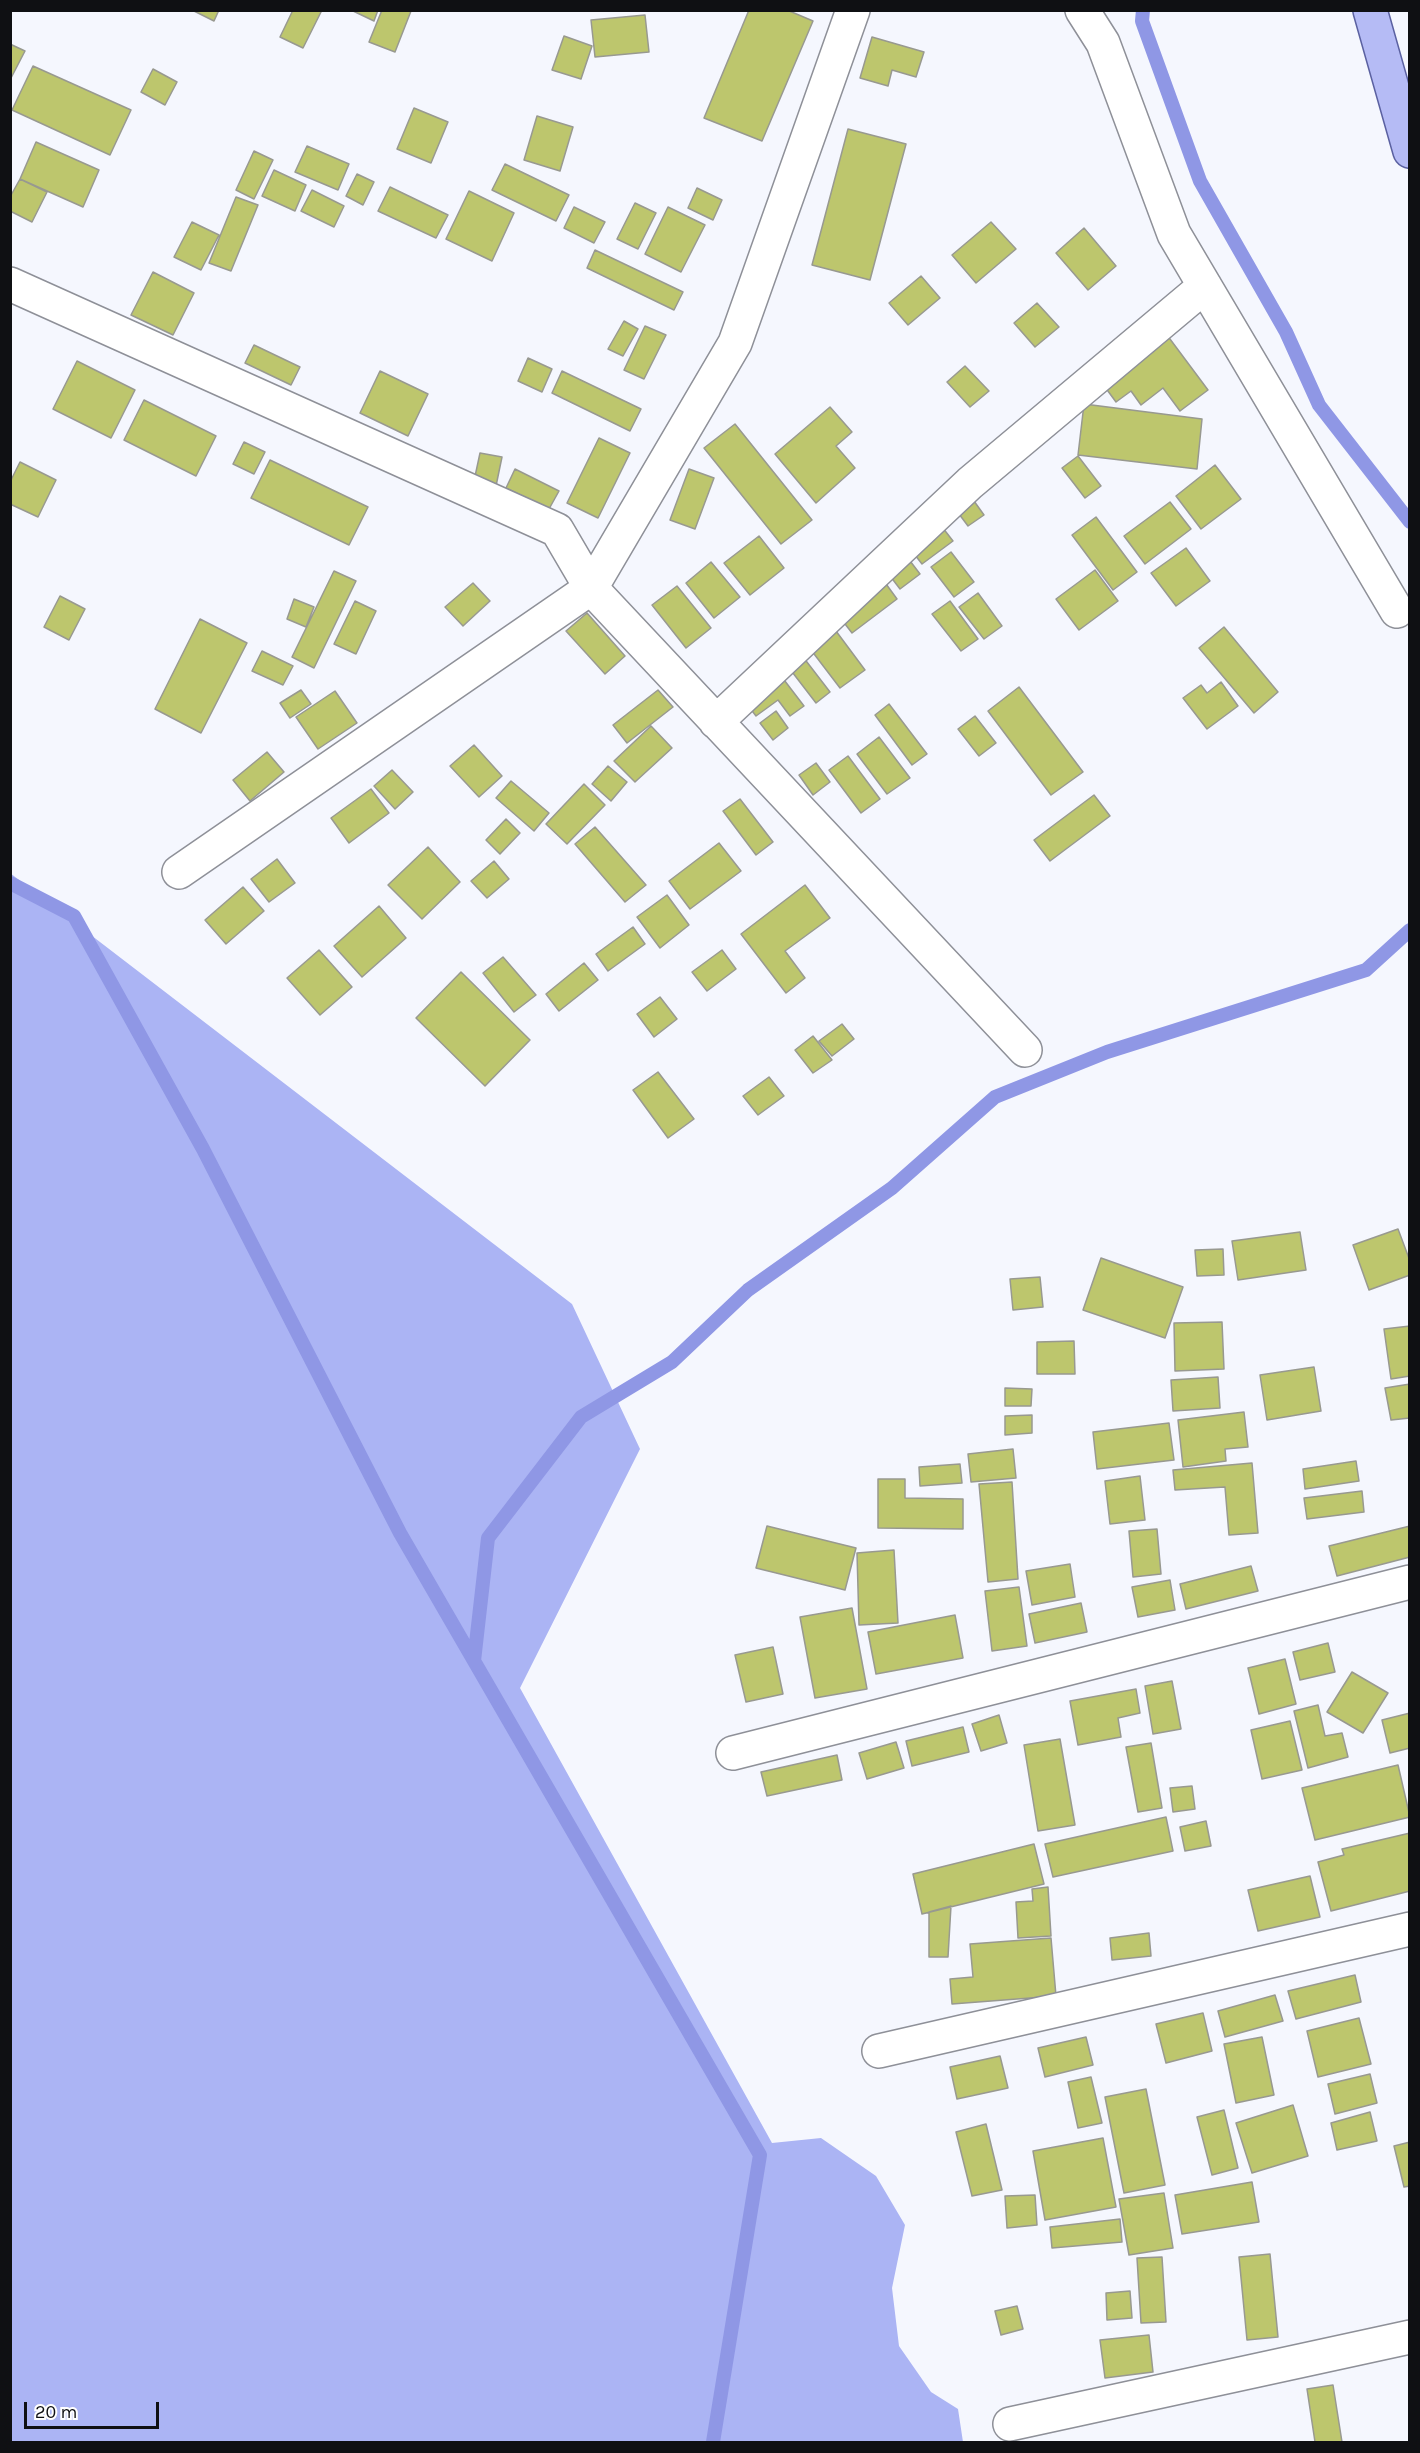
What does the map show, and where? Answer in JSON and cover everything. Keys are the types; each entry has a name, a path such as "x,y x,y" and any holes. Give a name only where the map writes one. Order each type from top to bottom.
{"main road":[{"path":"1370,10 1410,151"}],"street":[{"path":"179,872 591,588 735,343 853,10"},
{"path":"1082,10 1103,43 1174,234 1397,611"},
{"path":"10,285 557,530 591,588 1025,1050"},
{"path":"716,722 970,483 1204,286"},
{"path":"733,1753 1410,1582"},
{"path":"879,2051 1410,1929"},
{"path":"1010,2424 1410,2337"}],"shaded area":[{"path":"10,873 572,1304 640,1449 520,1688 772,2143 821,2138 876,2176 905,2225 892,2288 899,2346 931,2392 958,2409 963,2442 11,2442"}],"building":[{"path":"192,10 219,10 214,21"},
{"path":"293,10 322,10 303,48 280,37"},
{"path":"351,10 378,10 374,21"},
{"path":"382,10 411,11 395,52 369,42"},
{"path":"749,10 787,10 813,21 762,141 704,118"},
{"path":"645,15 649,52 595,57 591,20"},
{"path":"564,36 592,46 581,79 552,70"},
{"path":"872,37 924,52 916,77 892,70 888,86 860,78"},
{"path":"10,44 25,51 10,80"},
{"path":"33,66 131,110 110,155 12,110"},
{"path":"153,69 177,82 165,105 141,92"},
{"path":"414,108 448,122 431,163 397,149"},
{"path":"537,116 573,127 560,171 524,160"},
{"path":"848,129 906,144 870,280 812,265"},
{"path":"36,142 99,170 83,207 20,179"},
{"path":"307,146 349,164 338,190 295,172"},
{"path":"254,151 273,160 254,199 236,190"},
{"path":"505,164 569,195 556,221 492,190"},
{"path":"274,170 306,185 295,211 262,196"},
{"path":"357,174 374,182 363,205 346,196"},
{"path":"20,179 47,192 32,222 10,211 10,197"},
{"path":"390,187 448,215 436,238 378,211"},
{"path":"697,188 722,200 713,220 688,208"},
{"path":"312,190 344,206 334,227 301,211"},
{"path":"469,191 514,213 492,261 446,239"},
{"path":"236,197 258,205 231,271 209,263"},
{"path":"635,203 656,213 638,249 617,239"},
{"path":"574,207 605,222 594,243 564,228"},
{"path":"668,207 705,225 681,272 645,254"},
{"path":"192,222 219,235 201,270 174,257"},
{"path":"991,222 1016,249 976,283 952,255"},
{"path":"1084,228 1116,266 1088,290 1056,253"},
{"path":"595,250 683,292 674,310 587,268"},
{"path":"153,272 194,293 173,335 131,315"},
{"path":"921,276 940,298 908,325 889,303"},
{"path":"1037,303 1059,327 1035,347 1014,323"},
{"path":"624,321 638,329 623,356 608,349"},
{"path":"645,326 666,335 644,379 624,370"},
{"path":"1167,335 1208,390 1180,411 1163,388 1141,405 1131,391 1116,402 1102,383"},
{"path":"254,345 300,367 291,385 245,363"},
{"path":"528,358 552,369 542,392 518,381"},
{"path":"77,361 135,390 111,438 53,409"},
{"path":"965,366 989,391 970,407 947,382"},
{"path":"380,371 428,394 408,436 360,413"},
{"path":"562,371 641,409 630,431 552,393"},
{"path":"144,400 216,436 196,476 124,440"},
{"path":"1084,404 1202,419 1197,469 1078,455"},
{"path":"830,407 852,432 836,446 855,468 816,503 775,454"},
{"path":"735,424 812,520 781,544 704,448"},
{"path":"599,438 630,453 598,518 567,503"},
{"path":"244,442 265,452 254,474 233,464"},
{"path":"480,453 502,457 496,486 474,481"},
{"path":"1078,456 1101,486 1085,498 1062,468"},
{"path":"270,460 368,507 349,545 251,498"},
{"path":"20,462 56,480 38,517 10,504 10,482"},
{"path":"1215,465 1241,499 1201,529 1176,496"},
{"path":"515,469 559,491 549,509 506,488"},
{"path":"689,469 714,478 695,529 670,520"},
{"path":"969,494 984,515 968,526 953,506"},
{"path":"1170,502 1191,529 1145,564 1124,536"},
{"path":"1096,517 1137,572 1113,590 1072,535"},
{"path":"939,523 953,541 922,564 908,546"},
{"path":"759,536 784,568 750,595 724,563"},
{"path":"1186,548 1210,581 1176,606 1151,573"},
{"path":"951,552 974,582 954,597 931,567"},
{"path":"904,553 920,574 900,589 884,568"},
{"path":"711,562 740,597 714,618 686,583"},
{"path":"1095,570 1118,601 1079,630 1056,599"},
{"path":"334,571 356,581 314,668 292,657"},
{"path":"881,577 897,599 852,633 835,611"},
{"path":"473,583 490,601 463,626 445,607"},
{"path":"677,586 711,628 686,648 652,605"},
{"path":"978,593 1002,626 984,639 959,607"},
{"path":"60,596 85,609 69,640 44,627"},
{"path":"294,599 314,607 306,627 287,619"},
{"path":"355,601 376,611 356,654 334,644"},
{"path":"950,601 978,639 961,651 932,614"},
{"path":"587,613 625,656 605,674 566,631"},
{"path":"200,619 247,643 201,733 155,709"},
{"path":"833,627 865,670 840,688 808,646"},
{"path":"1224,627 1278,692 1254,713 1199,648"},
{"path":"262,651 293,666 283,685 252,671"},
{"path":"800,653 830,692 816,703 786,664"},
{"path":"778,672 804,706 790,716 778,700 756,716 743,699"},
{"path":"1221,682 1238,706 1207,729 1183,698 1201,685 1207,693"},
{"path":"1019,687 1083,772 1051,795 988,711"},
{"path":"301,690 311,704 290,718 280,703"},
{"path":"658,690 673,707 627,743 613,725"},
{"path":"335,691 357,723 318,749 296,717"},
{"path":"889,704 927,754 912,765 875,715"},
{"path":"776,711 788,728 773,740 760,723"},
{"path":"975,716 996,743 979,756 958,729"},
{"path":"651,726 672,748 635,782 614,761"},
{"path":"879,737 910,778 887,794 857,754"},
{"path":"474,745 502,776 479,797 450,766"},
{"path":"267,752 284,772 250,801 233,780"},
{"path":"848,756 880,799 861,813 829,770"},
{"path":"816,763 830,782 813,795 799,775"},
{"path":"608,766 627,782 611,801 592,784"},
{"path":"392,770 413,792 395,809 374,786"},
{"path":"511,781 549,813 534,831 496,798"},
{"path":"584,784 605,805 567,844 546,824"},
{"path":"371,789 389,813 349,843 331,818"},
{"path":"1094,795 1110,816 1050,861 1034,840"},
{"path":"740,799 773,842 756,855 723,811"},
{"path":"506,819 520,833 500,854 486,840"},
{"path":"595,827 646,885 625,902 575,844"},
{"path":"719,843 741,871 690,909 669,881"},
{"path":"428,847 460,882 422,919 388,885"},
{"path":"277,859 295,883 269,902 251,879"},
{"path":"494,861 509,879 487,898 471,881"},
{"path":"805,885 830,918 785,951 805,978 786,993 741,934"},
{"path":"243,887 264,911 226,944 205,920"},
{"path":"667,895 689,925 660,948 637,917"},
{"path":"379,906 406,938 362,977 334,946"},
{"path":"633,927 645,944 608,971 596,954"},
{"path":"319,950 352,987 320,1015 287,978"},
{"path":"722,950 736,969 707,991 692,972"},
{"path":"503,957 536,995 514,1012 483,973"},
{"path":"584,963 598,980 559,1011 546,994"},
{"path":"461,972 530,1040 485,1086 416,1018"},
{"path":"660,997 677,1019 654,1037 637,1014"},
{"path":"842,1024 854,1039 832,1056 819,1041"},
{"path":"813,1036 832,1060 813,1073 795,1050"},
{"path":"658,1072 694,1119 668,1138 633,1090"},
{"path":"769,1077 784,1096 758,1115 743,1096"},
{"path":"1398,1229 1410,1261 1410,1275 1369,1290 1353,1245"},
{"path":"1300,1232 1306,1270 1238,1280 1232,1241"},
{"path":"1223,1249 1224,1275 1197,1276 1195,1250"},
{"path":"1101,1258 1183,1287 1165,1338 1083,1310"},
{"path":"1040,1277 1043,1307 1013,1310 1010,1279"},
{"path":"1222,1322 1224,1369 1175,1371 1174,1323"},
{"path":"1410,1326 1410,1376 1391,1379 1384,1329"},
{"path":"1074,1341 1075,1374 1037,1374 1037,1342"},
{"path":"1314,1367 1321,1411 1267,1420 1260,1375"},
{"path":"1218,1377 1220,1408 1173,1411 1171,1380"},
{"path":"1410,1384 1410,1418 1391,1420 1385,1388"},
{"path":"1005,1388 1032,1389 1031,1406 1005,1406"},
{"path":"1244,1412 1248,1447 1225,1449 1226,1461 1183,1467 1178,1420"},
{"path":"1032,1415 1032,1433 1005,1435 1005,1416"},
{"path":"1169,1423 1174,1460 1097,1469 1093,1432"},
{"path":"1013,1449 1016,1478 971,1482 968,1454"},
{"path":"1356,1461 1359,1481 1305,1489 1303,1469"},
{"path":"1252,1463 1258,1533 1229,1535 1225,1487 1175,1490 1173,1470"},
{"path":"960,1464 962,1483 920,1486 919,1467"},
{"path":"1140,1476 1145,1520 1110,1524 1105,1481"},
{"path":"878,1479 905,1479 905,1498 963,1499 963,1529 878,1528"},
{"path":"1012,1482 1018,1579 988,1582 979,1484"},
{"path":"1362,1491 1364,1512 1307,1519 1304,1498"},
{"path":"767,1526 856,1548 845,1590 756,1568"},
{"path":"1410,1526 1410,1557 1337,1576 1329,1546"},
{"path":"1157,1529 1161,1574 1133,1577 1129,1531"},
{"path":"894,1550 898,1623 859,1625 857,1553"},
{"path":"1070,1564 1075,1597 1032,1605 1026,1571"},
{"path":"1251,1566 1258,1591 1186,1609 1180,1584"},
{"path":"1170,1580 1175,1610 1138,1617 1132,1587"},
{"path":"1019,1587 1027,1646 992,1651 985,1591"},
{"path":"1081,1603 1087,1632 1035,1643 1029,1614"},
{"path":"852,1608 867,1689 815,1698 800,1617"},
{"path":"955,1615 963,1658 876,1674 868,1632"},
{"path":"1328,1643 1335,1672 1300,1680 1293,1652"},
{"path":"773,1647 783,1694 746,1702 735,1655"},
{"path":"1285,1659 1296,1704 1259,1714 1248,1668"},
{"path":"1352,1672 1388,1693 1363,1733 1327,1712"},
{"path":"1172,1681 1181,1729 1153,1734 1145,1686"},
{"path":"1136,1689 1140,1713 1118,1718 1121,1737 1078,1745 1070,1701"},
{"path":"1318,1705 1325,1736 1342,1733 1348,1757 1308,1768 1294,1711"},
{"path":"1410,1713 1410,1748 1390,1753 1382,1720"},
{"path":"999,1715 1007,1743 981,1751 972,1724"},
{"path":"1290,1721 1302,1770 1262,1779 1251,1730"},
{"path":"963,1727 969,1752 912,1766 906,1741"},
{"path":"1060,1739 1075,1825 1038,1831 1024,1745"},
{"path":"896,1742 904,1768 867,1779 859,1753"},
{"path":"1151,1743 1162,1808 1138,1812 1126,1747"},
{"path":"837,1755 842,1780 767,1796 761,1772"},
{"path":"1398,1765 1410,1817 1315,1840 1302,1788"},
{"path":"1192,1786 1195,1809 1173,1812 1170,1788"},
{"path":"1166,1817 1173,1851 1053,1877 1045,1844"},
{"path":"1206,1821 1211,1846 1185,1851 1180,1827"},
{"path":"1410,1833 1410,1891 1331,1911 1318,1862 1344,1855 1342,1849"},
{"path":"1034,1844 1044,1884 922,1914 913,1874"},
{"path":"1310,1876 1320,1917 1258,1931 1248,1890"},
{"path":"1048,1887 1051,1936 1018,1938 1016,1902 1033,1901 1032,1889"},
{"path":"951,1906 948,1957 929,1957 929,1912"},
{"path":"1149,1933 1151,1956 1112,1960 1110,1938"},
{"path":"1051,1938 1056,1996 952,2004 950,1979 973,1977 970,1944"},
{"path":"1355,1975 1361,2002 1296,2019 1288,1991"},
{"path":"1275,1995 1283,2021 1225,2037 1218,2011"},
{"path":"1203,2013 1212,2051 1166,2063 1156,2024"},
{"path":"1359,2018 1371,2064 1318,2077 1307,2031"},
{"path":"1086,2037 1093,2065 1045,2077 1038,2048"},
{"path":"1262,2037 1274,2095 1236,2103 1224,2044"},
{"path":"1000,2056 1008,2088 957,2099 950,2067"},
{"path":"1370,2074 1377,2103 1335,2114 1328,2084"},
{"path":"1091,2077 1102,2123 1078,2128 1068,2082"},
{"path":"1146,2089 1165,2185 1124,2193 1105,2097"},
{"path":"1293,2105 1308,2156 1252,2173 1236,2123"},
{"path":"1224,2110 1238,2168 1212,2175 1197,2117"},
{"path":"1370,2112 1377,2141 1337,2150 1331,2123"},
{"path":"986,2124 1002,2190 972,2196 956,2132"},
{"path":"1103,2138 1116,2207 1045,2220 1033,2151"},
{"path":"1410,2142 1410,2186 1404,2187 1394,2146"},
{"path":"1252,2182 1259,2222 1182,2234 1175,2195"},
{"path":"1164,2193 1173,2248 1129,2255 1119,2199"},
{"path":"1035,2195 1037,2225 1007,2228 1005,2196"},
{"path":"1120,2219 1122,2242 1052,2248 1050,2227"},
{"path":"1270,2254 1278,2337 1247,2340 1239,2257"},
{"path":"1162,2257 1166,2322 1141,2323 1137,2258"},
{"path":"1130,2291 1132,2318 1107,2320 1106,2293"},
{"path":"1017,2306 1023,2329 1001,2335 995,2311"},
{"path":"1149,2335 1153,2372 1105,2378 1100,2340"},
{"path":"1333,2385 1342,2442 1315,2442 1307,2389"}],"waterway":[{"path":"1143,10 1142,21 1200,181 1286,332 1319,405 1410,522"},
{"path":"10,883 74,916 203,1149 400,1533 760,2155 713,2442"},
{"path":"474,1661 488,1538 581,1417 672,1362 748,1290 892,1188 995,1097 1107,1052 1366,970 1410,930"}]}
